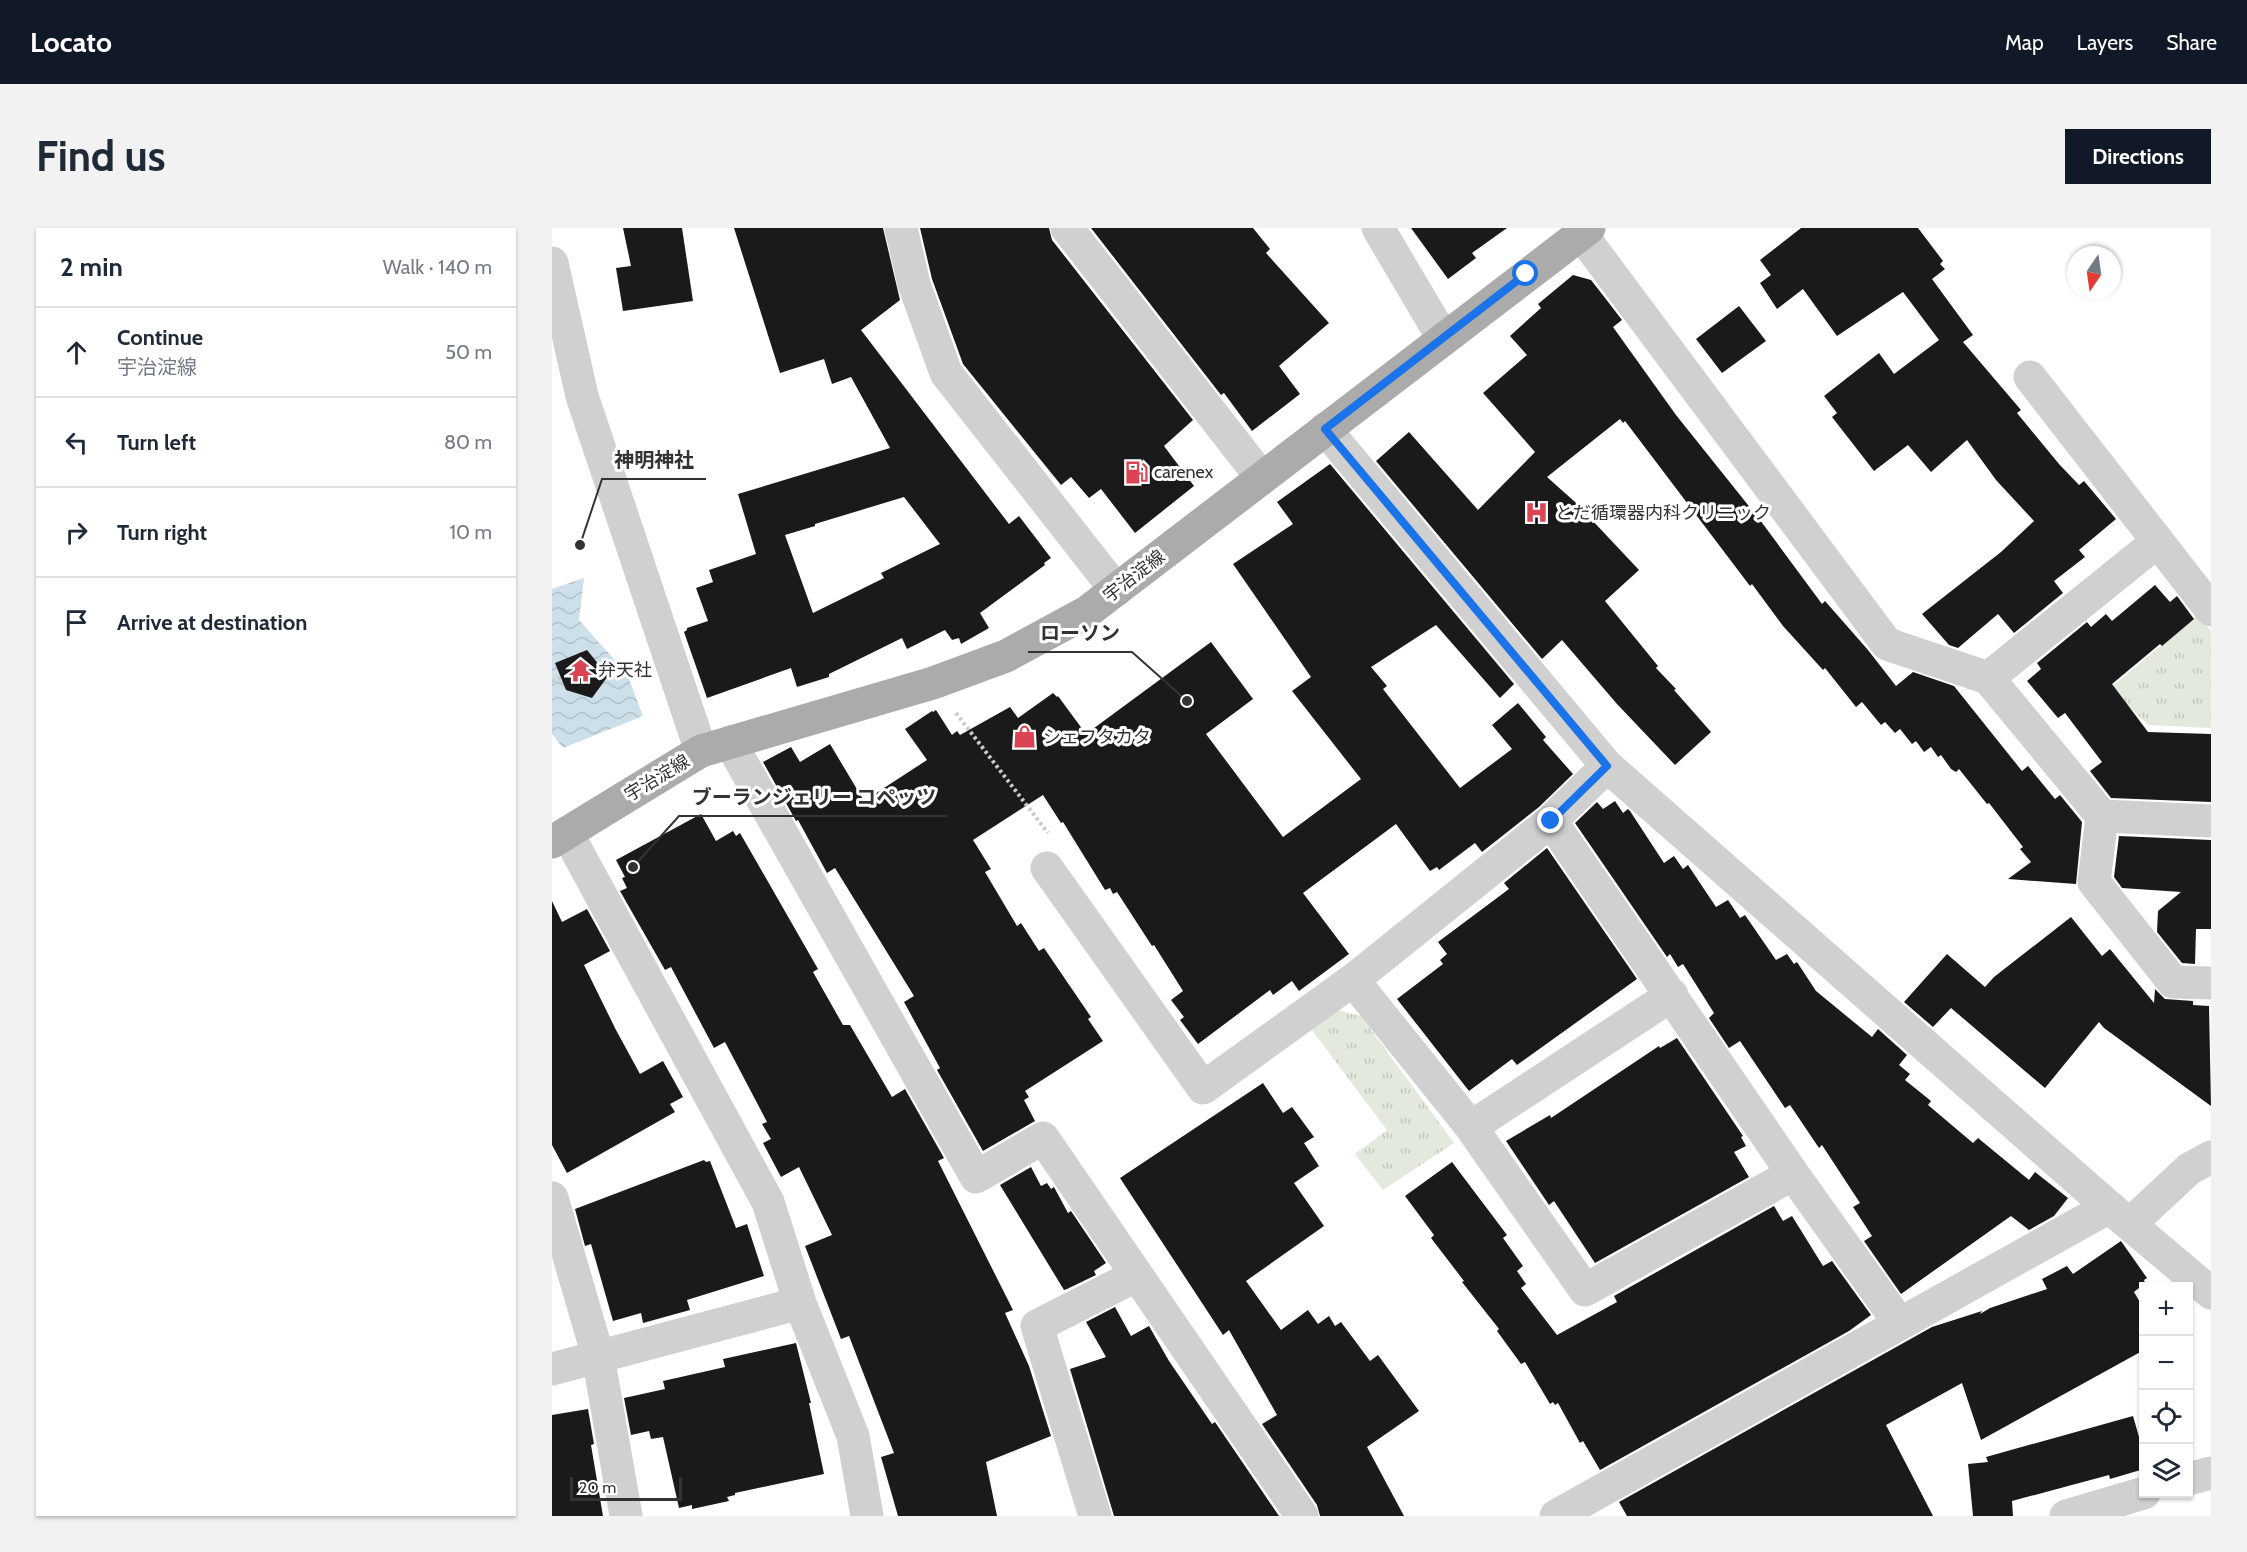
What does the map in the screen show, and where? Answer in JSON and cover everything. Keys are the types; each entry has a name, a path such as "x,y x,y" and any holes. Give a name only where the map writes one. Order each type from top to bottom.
{"main road":[{"name":"宇治淀線","path":"559,837 715,747 933,683 1006,656 1087,612 1585,231"}],"street":[{"path":"901,228 914,284 946,373 1116,590"},
{"path":"1066,228 1262,478"},
{"path":"1378,228 1443,338"},
{"path":"1585,231 1887,644 1988,678 2102,816 2094,882 2173,982 2211,983"},
{"path":"552,263 582,396 715,747 976,1177 1043,1138 1302,1516"},
{"path":"2030,377 2211,610"},
{"path":"1325,429 1607,766 2119,1216 2211,1293"},
{"path":"1988,678 2157,542"},
{"path":"1047,868 1203,1088 1353,980 1551,821 1607,766"},
{"path":"2102,816 2211,821"},
{"path":"1551,821 1793,1174 1900,1324"},
{"path":"559,837 768,1202 800,1303 853,1436 867,1516"},
{"path":"1353,980 1471,1127 1585,1290 1793,1174"},
{"path":"1471,1127 1672,995"},
{"path":"1556,1516 1900,1324 2119,1216 2211,1157"},
{"path":"552,1198 598,1356 626,1516"},
{"path":"1095,1516 1037,1326 1137,1275"},
{"path":"552,1369 800,1303"},
{"path":"2193,1478 2211,1473"},
{"path":"2066,1516 2139,1494"}],"path":[{"path":"552,681 561,678"},
{"path":"933,683 1052,837 1047,868"}],"green space":[{"path":"2198,615 2211,631 2211,728 2149,725 2109,689"},
{"path":"1337,1010 1361,1016 1454,1143 1383,1190 1355,1154 1387,1130 1312,1030"}],"water":[{"path":"584,578 579,620 627,674 643,716 563,748 552,734 552,589"}],"building":[{"path":"623,228 682,228 693,301 623,311 616,268 631,266"},
{"path":"734,228 883,228 900,300 861,330 1009,524 1019,516 1051,558 1044,563 1045,565 980,613 989,628 961,644 959,638 952,640 945,630 907,649 902,638 829,674 829,677 797,687 791,668 707,698 684,632 687,628 708,621 696,588 713,582 709,570 756,554 738,494 890,448 851,377 832,384 824,359 780,373","holes":["904,497 940,544 881,573 884,578 813,613 785,535"]},
{"path":"920,228 1049,228 1052,240 1193,420 1164,446 1194,486 1135,533 1101,489 1089,498 1071,477 1061,485 963,364 932,279"},
{"path":"1091,228 1253,228 1270,249 1266,253 1329,323 1279,366 1300,394 1252,431 1224,393 1221,395"},
{"path":"1411,228 1507,228 1472,253 1476,258 1448,279"},
{"path":"1801,228 1918,228 1943,261 1940,264 1945,269 1932,279 1973,335 1963,342 2021,410 2017,413 2059,464 2079,485 2084,481 2116,519 2079,550 2085,557 2054,581 2063,593 2014,633 1998,614 1958,648 1949,645 1922,614 2001,552 2034,521 1996,480 1967,440 1931,472 1908,445 1874,471 1832,417 1837,413 1824,396 1879,353 1894,374 1939,340 1903,292 1837,336 1803,289 1777,309 1760,283 1771,275 1760,260"},
{"path":"1573,275 1591,280 1622,320 1613,327 1676,415 1760,520 1822,604 1825,601 1896,686 1913,672 1954,686 2022,771 2028,766 2055,799 2060,795 2082,822 2076,884 2008,879 2031,862 2020,849 2023,847 1989,803 1987,804 1959,769 1956,772 1951,769 1941,755 1938,757 1931,747 1924,752 1916,741 1912,744 1900,729 1895,733 1885,722 1881,725 1862,702 1856,707 1825,668 1823,670 1783,626 1752,584 1750,586 1625,421 1623,423 1620,419 1547,477 1593,518 1591,519 1639,570 1605,601 1658,666 1656,668 1711,732 1675,765 1617,704 1562,640 1542,659 1376,461 1409,432 1478,510 1535,452 1483,393 1527,355 1510,336 1541,308 1538,304"},
{"path":"1739,306 1766,341 1722,373 1696,339"},
{"path":"1330,464 1514,684 1500,698 1436,625 1371,667 1387,686 1383,689 1460,788 1512,749 1492,725 1518,703 1546,737 1543,740 1573,774 1539,807 1482,852 1475,843 1439,870 1437,867 1430,871 1396,824 1303,893 1349,954 1299,991 1292,981 1273,995 1270,990 1198,1044 1180,1020 1184,1017 1171,1000 1183,991 1117,892 1113,894 1110,888 1105,890 1063,822 1061,823 1043,795 973,840 991,869 985,872 1017,926 1021,923 1039,951 1044,948 1091,1017 1088,1019 1103,1041 1025,1091 1029,1097 1024,1100 1035,1121 983,1151 937,1070 940,1068 904,1002 914,996 835,868 827,873 763,762 791,747 800,762 830,744 864,801 927,760 905,729 932,711 936,710 952,735 957,731 960,735 1010,707 1018,718 1053,693 1058,696 1086,734 1211,642 1253,699 1206,734 1283,837 1361,779 1292,691 1311,677 1233,564 1293,524 1277,502"},
{"path":"2155,585 2170,602 2177,596 2194,619 2112,684 2148,732 2211,734 2211,802 2111,798 2090,771 2102,762 2065,713 2058,718 2027,681 2041,669 2037,663 2087,622 2091,627 2106,614 2112,621"},
{"name":"弁天社","path":"587,650 608,676 592,698 566,690 555,663"},
{"path":"1615,801 1623,813 1628,809 1630,811 1664,863 1674,856 1683,869 1688,865 1716,907 1728,900 1740,918 1745,915 1776,960 1787,954 1794,964 1797,962 1816,991 1872,1037 1878,1029 1907,1055 1899,1065 1910,1074 1905,1080 1931,1101 1928,1105 1973,1143 1978,1138 2029,1180 2035,1172 2068,1198 2054,1216 2029,1230 2011,1216 1901,1294 1864,1241 1872,1236 1853,1207 1860,1203 1822,1145 1819,1148 1790,1105 1785,1108 1740,1041 1729,1048 1709,1018 1714,1013 1683,964 1678,967 1670,954 1667,957 1575,823 1597,802 1603,809"},
{"path":"701,814 716,841 733,831 736,836 740,833 818,969 813,972 843,1025 850,1025 892,1097 905,1089 944,1158 938,1161 1013,1310 1005,1313 1029,1366 1051,1436 986,1462 997,1516 898,1516 881,1457 894,1453 849,1336 841,1339 805,1246 832,1235 799,1167 781,1177 763,1143 771,1139 762,1124 767,1122 725,1042 714,1048 671,967 665,970 620,891 627,888 622,878 625,877 616,860"},
{"path":"2119,836 2211,840 2211,929 2196,929 2195,964 2182,963 2157,932 2158,911 2181,892 2122,888 2114,877"},
{"path":"1547,848 1637,979 1517,1065 1512,1059 1469,1091 1397,999 1443,964 1440,960 1447,954 1438,942 1509,889 1504,883"},
{"path":"552,901 562,922 587,909 610,951 584,965 616,1030 640,1074 663,1061 683,1097 670,1104 675,1112 567,1173 552,1145"},
{"path":"2071,917 2102,956 2110,949 2154,1003 2155,989 2165,999 2193,1001 2193,1005 2209,1006 2211,1106 2104,1028 2099,1022 2045,1088 1951,1008 1933,1027 1904,1002 1947,954 1985,987 1994,977"},
{"path":"1677,1038 1743,1136 1741,1137 1746,1146 1734,1152 1749,1177 1595,1263 1554,1201 1549,1205 1506,1141 1550,1115 1551,1118 1659,1046 1660,1048"},
{"path":"1263,1083 1283,1113 1292,1107 1314,1137 1304,1143 1319,1166 1294,1183 1324,1226 1246,1281 1281,1330 1308,1310 1318,1324 1329,1316 1335,1326 1341,1322 1370,1361 1378,1355 1419,1411 1367,1447 1404,1516 1320,1516 1317,1505 1262,1424 1277,1415 1229,1330 1223,1335 1120,1178"},
{"path":"704,1160 710,1161 736,1228 747,1224 764,1276 687,1300 690,1310 643,1323 641,1313 613,1321 591,1244 585,1246 575,1209"},
{"path":"1452,1162 1507,1235 1503,1238 1523,1266 1517,1271 1526,1284 1521,1288 1557,1335 1617,1302 1614,1296 1774,1206 1783,1221 1792,1216 1823,1266 1832,1261 1871,1315 1849,1331 1600,1470 1583,1441 1580,1443 1558,1403 1550,1404 1525,1362 1521,1364 1497,1331 1499,1329 1462,1282 1464,1281 1431,1238 1434,1235 1405,1196"},
{"path":"1031,1167 1041,1186 1047,1183 1051,1189 1054,1187 1068,1213 1071,1211 1106,1263 1094,1271 1096,1275 1064,1290 1000,1185"},
{"path":"2121,1241 2147,1278 2145,1282 2139,1282 2139,1288 2134,1292 2139,1300 2139,1353 1981,1440 1962,1383 1886,1425 1933,1516 1627,1516 1619,1502 1932,1327 1982,1311 1980,1314 1990,1308 2047,1289 2042,1279 2067,1266 2073,1274"},
{"path":"1115,1307 1131,1336 1149,1326 1169,1361 1212,1424 1215,1422 1279,1516 1114,1516 1070,1369 1106,1357 1086,1322"},
{"path":"796,1343 811,1403 809,1403 824,1474 735,1493 727,1497 729,1501 692,1509 692,1505 679,1508 663,1437 651,1439 649,1431 631,1435 624,1398 665,1389 663,1381 725,1367 723,1359"},
{"path":"588,1409 594,1444 591,1445 603,1516 552,1516 552,1415"},
{"path":"2133,1416 2139,1437 2139,1470 2110,1479 2109,1475 2012,1501 2013,1516 1973,1516 1968,1464 1988,1462 1986,1457"}],"place":[{"name":"carenex","path":"1136,472"},
{"name":"とだ循環器内科クリニック","path":"1537,513"},
{"name":"神明神社","path":"580,545"},
{"name":"弁天社","path":"580,670"},
{"name":"ローソン","path":"1187,701"},
{"name":"シェフタカタ","path":"1025,737"},
{"name":"ブーランジェリー コペッツ","path":"633,867"}],"route":[{"path":"1526,274 1325,429 1607,766 1551,821"}]}
